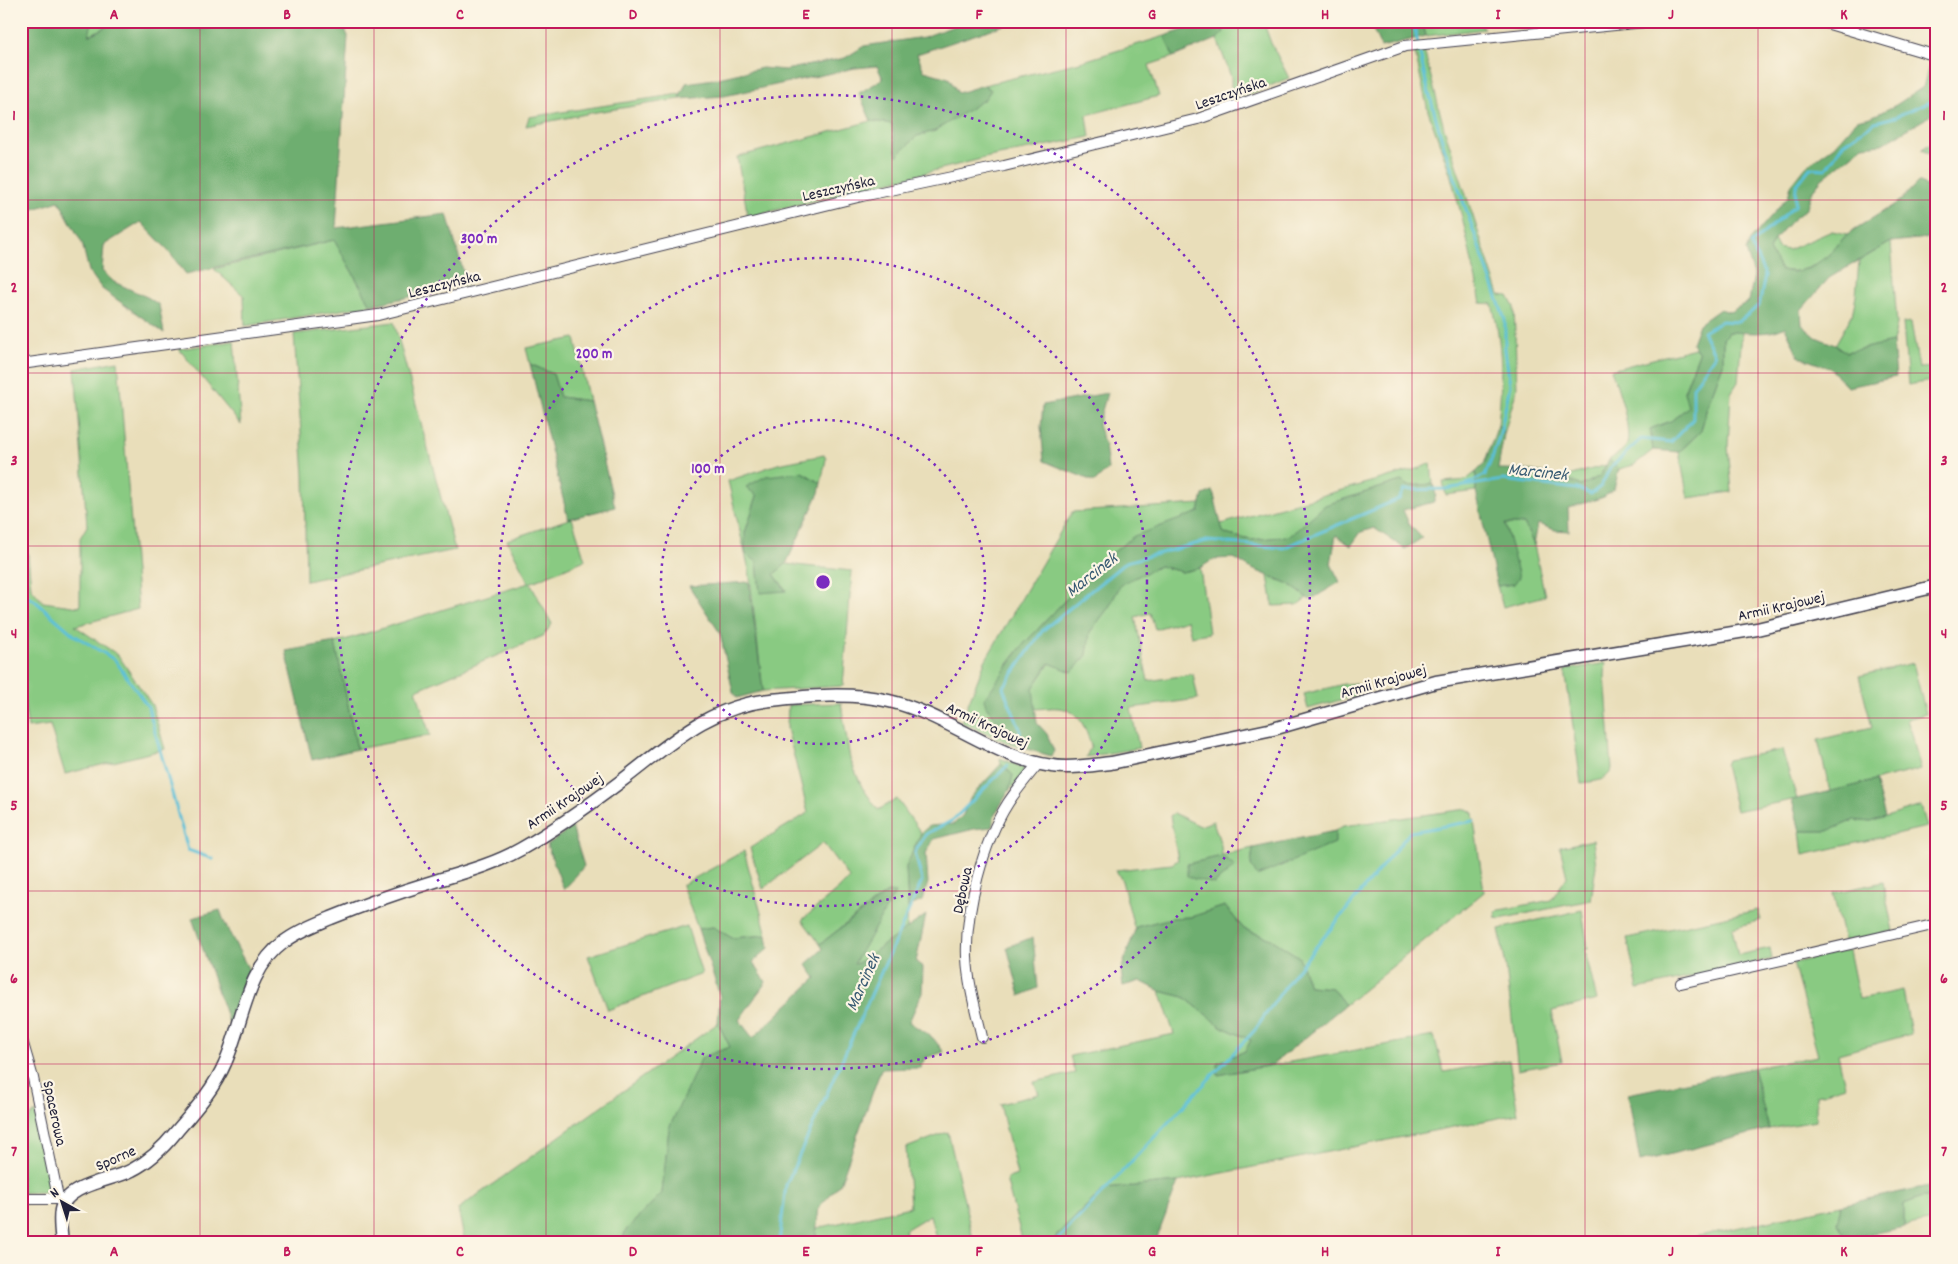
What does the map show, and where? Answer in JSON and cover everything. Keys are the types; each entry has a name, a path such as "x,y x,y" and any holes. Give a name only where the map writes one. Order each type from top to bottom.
{"street":[{"name":"Leszczyńska","path":"21,364 378,315 862,196 1004,166 1198,119 1411,45 1654,21"},
{"path":"1819,21 1933,56"},
{"name":"Armii Krajowej","path":"182,1125 209,1091 224,1066 236,1038 255,977 266,960 285,941 314,925 338,915 484,866 519,850 564,823 680,735 718,714 738,706 770,700 858,696 889,701 912,708 953,725 995,748 1038,764 1055,767 1111,763 1273,729 1436,682 1757,629 1937,586"},
{"name":"Dębowa","path":"982,1036 967,958 968,934 976,883 988,845 1007,804 1038,764"},
{"path":"1681,983 1937,924"},
{"name":"Spacerowa","path":"21,1037 33,1078 62,1198"},
{"name":"Sporne","path":"62,1198 86,1186 130,1171 152,1158 182,1125"},
{"path":"21,1198 62,1198 60,1216 62,1243"}],"green space":[{"path":"21,21 92,21 89,36 116,21 186,21 198,29 341,21 348,36 336,228 447,214 467,285 371,305 334,240 186,274 165,247 141,222 104,245 102,271 114,282 149,298 159,305 164,333 102,289 89,271 82,243 59,201 21,213"},
{"path":"92,21 116,21 88,36"},
{"path":"968,21 1016,21 917,54 924,71 949,78 958,93 984,85 991,90 985,99 935,131 917,136 897,156 892,124 871,121 859,93 883,79 877,66 855,68 724,96 680,99 686,83 762,68 785,70 845,58 864,46 924,37"},
{"path":"1212,21 1220,21 1224,32 1217,39 1173,57 1165,36"},
{"path":"1220,21 1263,21 1271,43 1289,78 1255,92 1235,97 1231,87 1231,77 1217,39 1224,32"},
{"path":"1369,21 1422,21 1426,36 1381,47"},
{"path":"1422,21 1477,21 1484,29 1426,36"},
{"path":"1165,36 1173,57 1149,65 1159,96 1087,115 1090,137 989,157 748,217 737,157 871,121 892,124 897,155 917,136 935,131 991,90 984,85 1080,62"},
{"path":"1424,50 1444,128 1499,295 1508,296 1514,307 1517,388 1504,434 1498,425 1501,364 1496,319 1492,304 1481,303 1463,221 1450,173 1428,111 1415,53"},
{"path":"1930,62 1937,63 1937,112 1882,144 1863,146 1822,179 1813,190 1806,209 1791,221 1774,240 1769,250 1781,270 1793,272 1810,268 1829,255 1847,234 1900,201 1918,182 1929,187 1932,200 1937,203 1937,237 1891,242 1829,278 1801,310 1802,325 1816,337 1846,352 1893,342 1896,377 1848,387 1830,368 1799,357 1785,327 1765,333 1728,332 1723,339 1723,364 1707,407 1701,431 1679,452 1653,450 1650,429 1671,421 1688,407 1684,392 1699,353 1692,343 1699,324 1720,309 1730,312 1749,301 1754,275 1746,251 1751,239 1788,197 1791,185 1806,166 1834,146 1857,120 1871,117 1896,105 1923,87"},
{"path":"680,94 680,99 596,112 526,126 529,117"},
{"path":"1937,141 1937,159 1922,150 1927,145"},
{"path":"1832,231 1847,234 1826,257 1818,263 1801,270 1781,270 1769,250 1774,240 1778,248 1788,250"},
{"path":"334,240 371,305 245,326 244,296 214,269"},
{"path":"1891,242 1897,324 1893,342 1846,352 1835,345 1852,315 1856,296 1859,261"},
{"path":"21,321 30,356 21,357"},
{"path":"394,322 455,550 306,581 304,475 294,334"},
{"path":"1911,322 1919,368 1937,367 1937,380 1908,385 1903,323"},
{"path":"1728,332 1742,332 1738,382 1731,393 1728,446 1732,492 1688,498 1679,452 1701,431 1707,407 1723,364 1723,339"},
{"path":"575,338 589,401 560,397 553,374 530,364 526,348"},
{"path":"234,341 241,425 179,349"},
{"path":"1695,348 1699,353 1684,391 1688,407 1671,421 1650,429 1653,450 1634,465 1619,469 1609,460 1622,451 1627,444 1628,437 1626,417 1611,370"},
{"path":"118,361 138,609 75,626 118,655 152,705 165,749 65,774 50,725 28,728 21,681 21,478 31,588 43,602 80,607 80,538 87,526 75,369"},
{"path":"530,364 553,374 560,397 589,401 615,507 568,519"},
{"path":"1107,393 1098,425 1105,445 1108,469 1095,482 1044,461 1041,427 1043,405"},
{"path":"1498,425 1504,434 1498,469 1551,474 1581,486 1600,476 1609,460 1619,469 1614,489 1604,497 1568,508 1569,531 1555,530 1538,524 1534,545 1524,524 1505,524 1519,577 1514,584 1497,586 1476,491 1476,472 1484,464"},
{"path":"824,455 826,459 821,483 802,472 746,487 757,496 745,533 757,562 760,593 786,590 774,574 786,564 852,571 843,686 763,691 749,570 728,481 778,464"},
{"path":"1431,463 1433,484 1408,486 1401,481 1326,505 1290,536 1251,540 1223,532 1221,524 1420,468"},
{"path":"1606,465 1600,476 1581,486 1565,477"},
{"path":"802,472 821,483 819,493 786,564 774,574 786,591 760,593 757,562 745,553 745,533 757,496 746,487 766,476"},
{"path":"1476,472 1476,491 1446,495 1443,482 1466,480"},
{"path":"1401,481 1408,486 1433,484 1436,495 1434,502 1403,510 1409,524 1422,538 1405,549 1374,528 1361,532 1351,546 1336,535 1331,564 1340,582 1310,600 1289,584 1252,569 1234,558 1214,559 1200,568 1182,572 1160,566 1121,584 1109,607 1090,632 1087,655 1072,672 1049,663 1033,688 1037,723 1047,734 1054,751 1051,756 1013,745 1004,728 986,706 984,699 1022,646 1101,562 1134,536 1199,512 1203,495 1213,491 1223,532 1251,540 1290,536 1325,505"},
{"path":"1201,504 1199,512 1101,562 1022,646 1008,664 986,706 1004,728 1013,745 961,722 985,661 1072,512"},
{"path":"572,518 585,560 530,583 552,624 543,636 416,690 430,735 357,749 335,643 529,583 507,540"},
{"path":"1505,524 1524,524 1534,545 1545,596 1503,607 1497,586 1514,584"},
{"path":"1160,566 1182,572 1200,568 1209,633 1191,636 1187,620 1155,629 1150,613 1135,617 1148,681 1193,674 1198,699 1131,708 1139,748 1086,757 1091,746 1081,721 1072,712 1066,710 1056,708 1034,709 1033,688 1050,663 1072,672 1087,655 1090,632 1109,607 1121,584"},
{"path":"1268,576 1289,584 1307,598 1297,605 1273,606"},
{"path":"749,582 763,691 737,698 733,692 720,633 689,586"},
{"path":"335,642 357,749 312,760 286,651"},
{"path":"1606,663 1605,675 1612,769 1603,779 1581,783 1565,670"},
{"path":"1913,663 1926,714 1907,719 1921,769 1830,792 1818,740 1872,727 1859,676"},
{"path":"1357,683 1359,695 1308,709 1304,694 1344,684"},
{"path":"841,703 850,759 862,787 878,810 897,799 921,833 906,867 907,929 853,965 894,894 887,892 820,944 802,920 850,879 823,843 763,889 750,848 808,813 787,728 788,705"},
{"path":"1782,750 1797,799 1736,811 1725,765 1727,760"},
{"path":"1000,758 1024,768 1022,776 1009,791 1013,775 1001,764"},
{"path":"1001,764 1013,775 1009,791 995,814 992,827 974,829 934,839 926,853 928,883 922,901 908,907 906,867 921,833 929,826 954,824 963,815 971,797"},
{"path":"1875,781 1885,817 1870,822 1854,820 1828,831 1800,831 1792,800"},
{"path":"1921,806 1927,827 1803,855 1800,831 1828,831 1854,820 1870,822"},
{"path":"1467,809 1473,813 1484,892 1345,1005 1332,988 1309,986 1299,957 1271,939 1244,929 1225,906 1191,917 1172,918 1136,927 1135,931 1122,881 1116,870 1172,864 1178,860 1170,816 1174,813 1200,826 1213,821 1221,845 1222,855 1253,848 1251,865 1298,857 1334,843 1335,831 1343,826","holes":["1222,856 1235,866 1214,884 1188,864"]},
{"path":"572,827 584,866 564,890 547,845"},
{"path":"1335,831 1335,843 1257,876 1251,865 1253,848"},
{"path":"1593,840 1596,866 1591,900 1500,919 1496,918 1495,911 1551,900 1567,877 1560,847"},
{"path":"744,851 767,935 732,938 713,927 698,929 682,885"},
{"path":"1222,856 1235,866 1214,884 1187,877 1187,864"},
{"path":"1883,882 1893,931 1844,941 1833,893"},
{"path":"888,892 895,893 854,964 926,915 916,962 923,967 922,993 909,1022 933,1038 944,1052 925,1058 920,1068 881,1069 840,1184 819,1207 815,1243 621,1243 626,1230 662,1193 669,1128 702,1057 730,1047 718,1023 720,996 698,929 713,927 732,938 767,935 769,948 753,962 766,982 739,1020 753,1038 816,978 806,964 823,949 820,944"},
{"path":"1225,906 1244,929 1271,939 1299,957 1309,986 1332,988 1345,1005 1272,1065 1218,1075 1217,1063 1245,1051 1251,1040 1222,1027 1184,997 1160,991 1140,981 1123,986 1121,970 1136,927 1172,918 1191,917"},
{"path":"220,910 225,924 250,972 230,1026 192,918"},
{"path":"1582,910 1588,949 1585,950 1597,1000 1552,1011 1562,1062 1518,1070 1506,967 1499,929"},
{"path":"1758,910 1761,920 1732,928 1738,955 1770,948 1772,959 1638,989 1627,938"},
{"path":"687,926 702,974 608,1010 588,956"},
{"path":"1033,937 1038,988 1020,996 1007,947"},
{"path":"1849,950 1859,999 1903,990 1911,1034 1838,1054 1845,1086 1816,1095 1816,1121 1769,1129 1753,1068 1818,1056 1793,963"},
{"path":"1160,991 1184,997 1222,1027 1251,1040 1245,1051 1218,1063 1218,1075 1434,1036 1444,1072 1509,1060 1518,1114 1178,1182 1104,1189 1057,1235 1054,1243 1023,1243 1006,1179 1017,1175 1000,1104 1039,1094 1034,1082 1075,1073 1070,1056 1174,1034"},
{"path":"718,1023 730,1047 669,1128 662,1193 626,1230 621,1243 465,1243 458,1209"},
{"path":"1753,1068 1769,1129 1640,1162 1628,1094"},
{"path":"35,1112 52,1187 47,1192 21,1193 21,1126"},
{"path":"948,1132 974,1243 937,1243 930,1215 905,1230 909,1243 815,1243 817,1228 910,1207 906,1148"},
{"path":"1178,1182 1155,1243 1054,1243 1057,1235 1104,1189"},
{"path":"1937,1184 1937,1196 1925,1196 1904,1204 1904,1227 1847,1239 1837,1223 1841,1205"},
{"path":"1925,1196 1937,1196 1937,1220 1904,1227 1904,1204"},
{"path":"1841,1205 1837,1223 1847,1239 1831,1243 1672,1242"}],"waterway":[{"path":"1413,21 1426,82 1444,147 1505,320 1505,349 1510,385 1500,434 1485,475 1467,484"},
{"name":"Marcinek","path":"1020,749 1020,729 1003,688 1043,630 1126,562 1207,541 1283,548 1399,499 1404,490 1445,489 1503,480 1577,489 1591,494 1601,486 1610,468 1641,439 1671,442 1693,419 1693,387 1715,355 1703,332 1722,321 1738,322 1759,306 1765,275 1751,244 1795,206 1796,186 1810,168 1826,169 1843,144 1875,122 1895,117 1937,100"},
{"path":"21,595 34,600 74,635 115,660 148,707 188,850 213,859"},
{"name":"Marcinek","path":"779,1243 786,1185 922,881 915,852 926,834 953,820 1008,765"},
{"path":"1055,1243 1255,1030 1293,975 1410,832 1474,821"}]}
